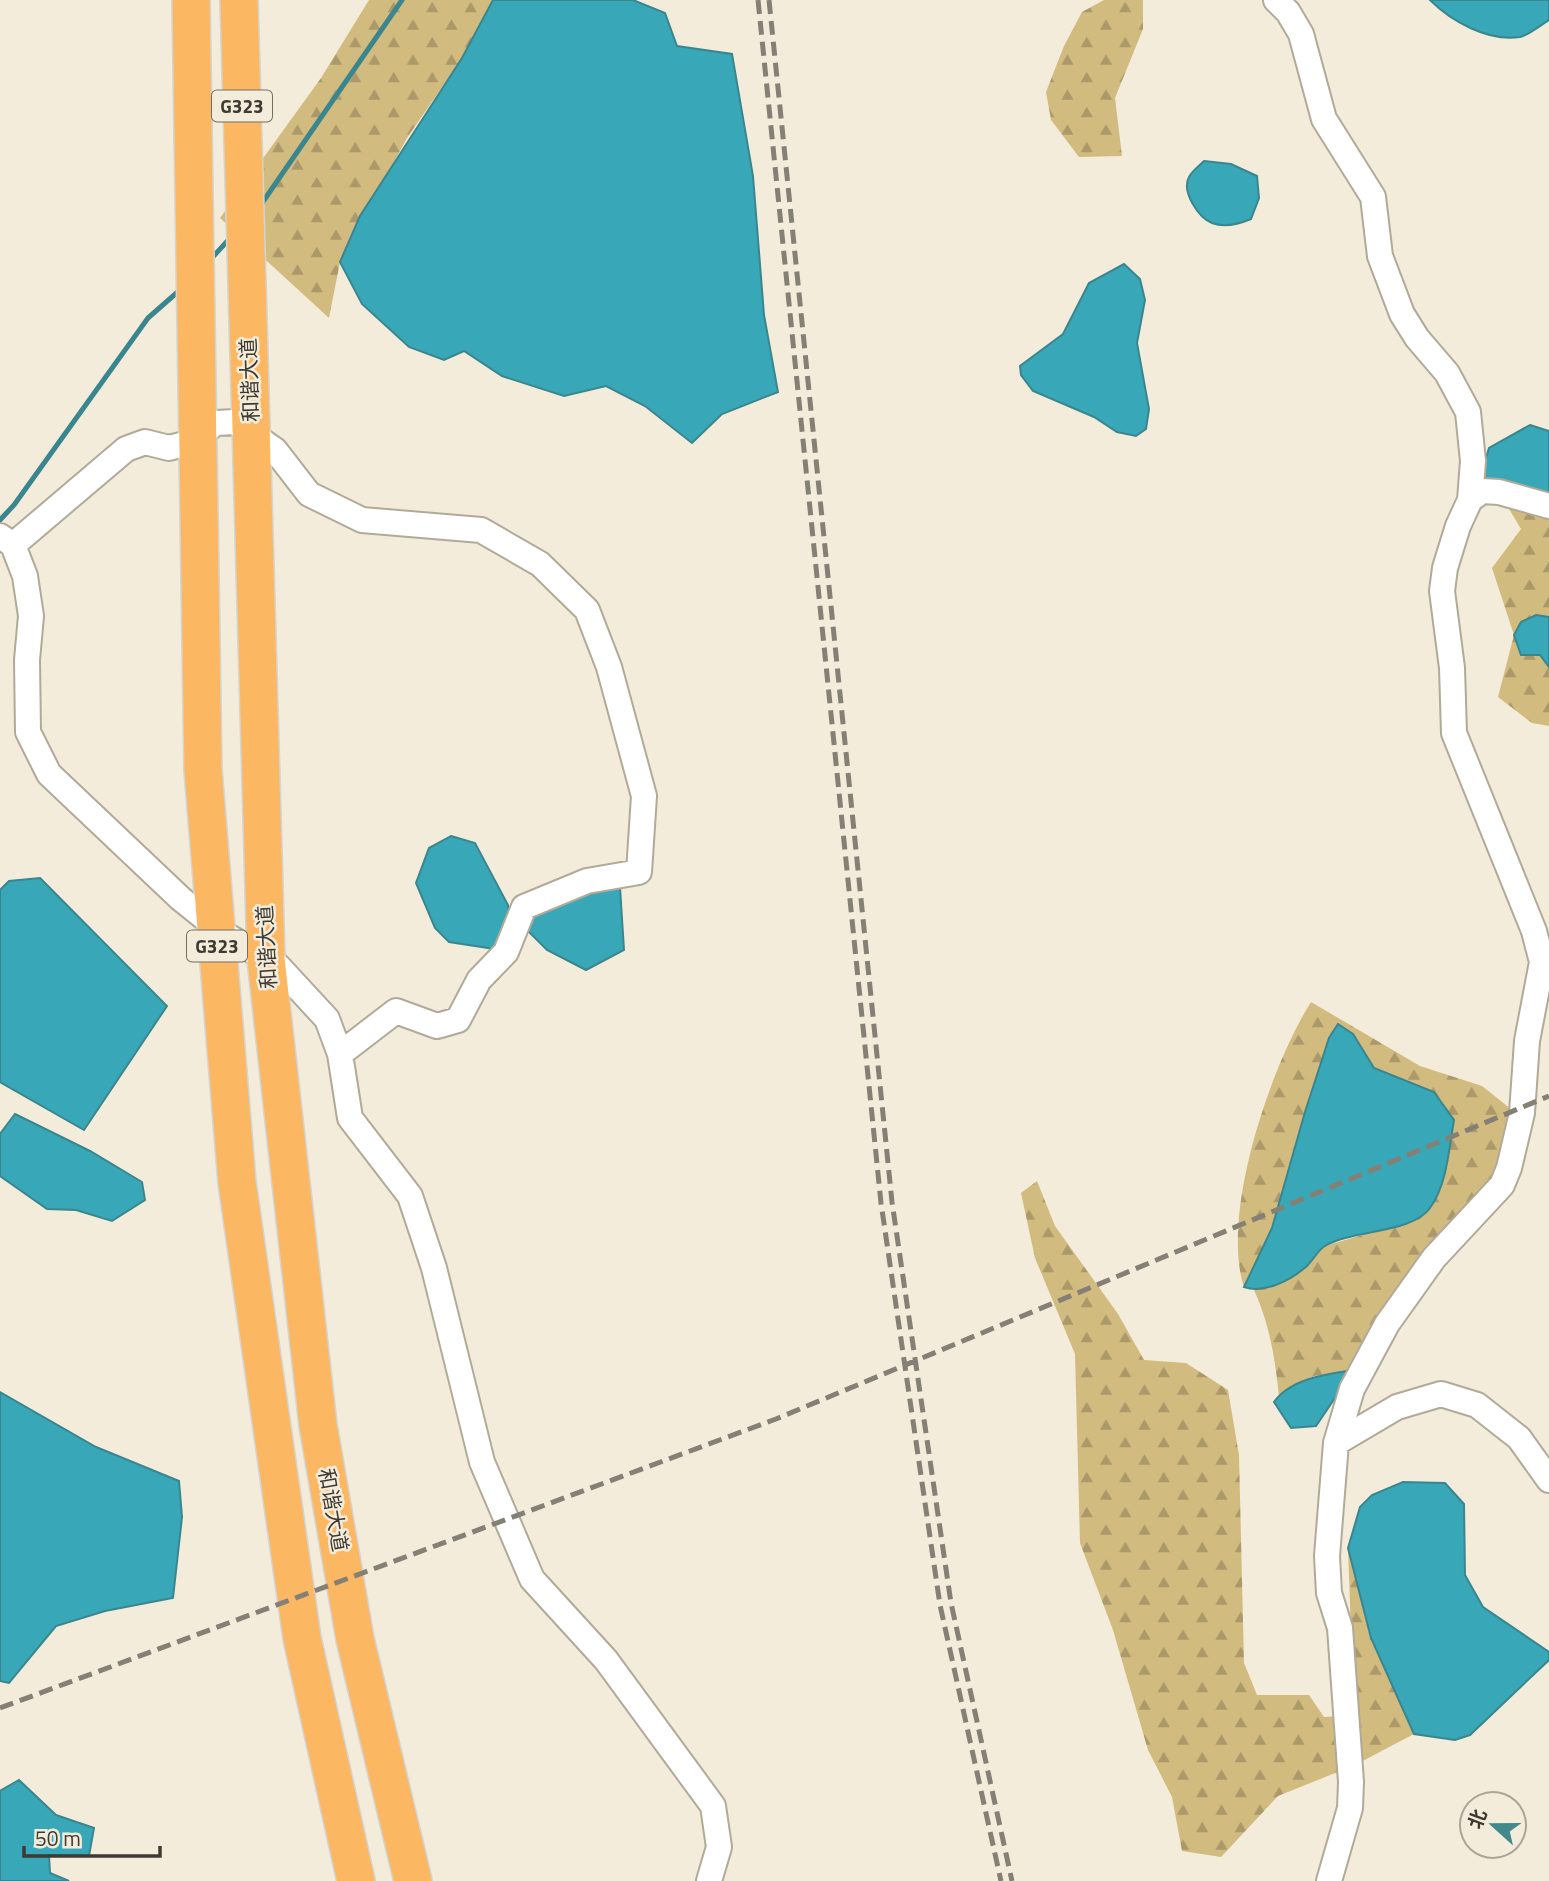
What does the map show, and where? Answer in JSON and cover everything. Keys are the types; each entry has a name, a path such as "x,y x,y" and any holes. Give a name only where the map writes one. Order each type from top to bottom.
{"highway":[{"name":"G323","path":"191,0 203,770 237,1182 302,1638 356,1881"},
{"name":"和谐大道","path":"239,0 266,958 318,1425 355,1639 413,1881"}],"street":[{"path":"1276,0 1288,12 1301,34 1324,119 1373,197 1380,256 1402,314 1417,338 1447,373 1468,412 1472,461 1470,500 1458,526 1445,569 1442,591 1452,668 1454,733 1535,931 1542,962 1527,1041 1522,1113 1502,1185 1434,1258 1387,1324 1352,1389 1336,1443 1327,1556 1329,1593 1340,1628 1351,1782 1350,1808 1329,1881"},
{"path":"340,1054 396,1011 437,1026 458,1020 479,980 506,952 524,907 587,881 639,872 644,796 609,667 587,610 540,564 481,530 362,520 309,494 275,450 235,422 216,423 188,443 169,449 145,442 126,449 6,541 25,576 31,616 27,660 28,732 48,774 181,899 226,935 278,966 327,1019 340,1054 350,1118 410,1196 434,1268 482,1462 532,1579 613,1670 713,1806 719,1847 709,1881"},
{"path":"1470,500 1482,491 1499,492 1549,506"},
{"path":"1336,1443 1397,1408 1441,1394 1478,1405 1519,1438 1549,1480"}],"green space":[{"path":"369,0 493,0 462,58 407,138 340,262 329,318 220,218 321,78"},
{"path":"1104,0 1143,0 1143,29 1115,98 1122,156 1079,157 1051,120 1046,92 1064,46 1082,12"},
{"path":"1499,492 1549,506 1549,617 1536,615 1540,655 1549,667 1549,726 1532,723 1498,697 1514,635 1492,568 1521,529"},
{"path":"1311,1002 1420,1066 1482,1086 1511,1109 1511,1135 1493,1180 1354,1370 1314,1376 1279,1396 1271,1342 1254,1290 1284,1282 1307,1266 1324,1246 1416,1220 1434,1092 1374,1068 1353,1034 1329,1038 1272,1228 1244,1287 1238,1256 1244,1181 1266,1101 1280,1063"},
{"path":"1037,1181 1055,1226 1118,1314 1144,1360 1186,1363 1228,1390 1239,1455 1244,1663 1257,1695 1309,1695 1324,1717 1357,1715 1353,1687 1348,1548 1371,1638 1414,1734 1355,1765 1278,1796 1221,1857 1182,1851 1172,1797 1148,1750 1113,1630 1080,1543 1075,1354 1035,1258 1021,1193"}],"water":[{"path":"493,0 633,0 665,13 677,46 732,54 753,176 764,315 778,392 722,414 692,443 645,406 606,386 564,396 502,376 464,351 444,360 409,347 362,304 340,262 360,216 462,58"},
{"path":"1430,0 1549,0 1549,20 1520,37 1495,36 1459,22"},
{"path":"1204,161 1231,164 1257,176 1259,198 1251,219 1222,225 1207,220 1197,210 1189,197 1187,183 1192,173"},
{"path":"1124,264 1140,279 1145,300 1137,343 1149,409 1146,429 1136,436 1117,432 1094,417 1033,391 1021,375 1020,366 1063,334 1089,283"},
{"path":"1530,425 1549,431 1549,506 1483,482 1481,474 1489,448"},
{"path":"1536,615 1549,617 1549,667 1540,655 1521,655 1514,635 1521,622"},
{"path":"451,836 475,843 508,905 510,928 494,949 449,942 435,928 416,883 429,848"},
{"path":"40,878 167,1006 84,1130 0,1082 0,890 9,881"},
{"path":"620,887 624,950 586,970 547,950 526,929 532,913 587,890"},
{"path":"1338,1024 1353,1034 1374,1068 1434,1092 1454,1120 1440,1188 1436,1199 1422,1216 1396,1227 1350,1237 1325,1246 1307,1266 1286,1281 1260,1289 1244,1287 1272,1228 1305,1112 1329,1038"},
{"path":"15,1114 90,1151 142,1182 145,1200 112,1221 76,1210 47,1209 0,1176 0,1134"},
{"path":"1354,1370 1316,1426 1291,1428 1274,1402 1290,1387 1300,1382"},
{"path":"0,1392 96,1447 179,1481 182,1517 173,1598 105,1611 56,1626 9,1683 0,1681"},
{"path":"1403,1482 1445,1483 1464,1504 1465,1575 1483,1607 1549,1652 1549,1660 1470,1735 1455,1740 1414,1734 1371,1638 1348,1548 1360,1507 1372,1495"},
{"path":"19,1780 56,1815 94,1828 89,1856 49,1855 50,1873 69,1881 0,1881 0,1791"}],"waterway":[{"path":"260,206 402,0"},
{"path":"210,260 232,236"},
{"path":"0,520 14,505 148,318 181,289"}],"railway":[{"path":"758,0 881,1203 940,1605 1001,1881"},
{"path":"769,0 892,1202 951,1603 1012,1881"},
{"path":"0,1708 776,1419 1549,1096"}]}
